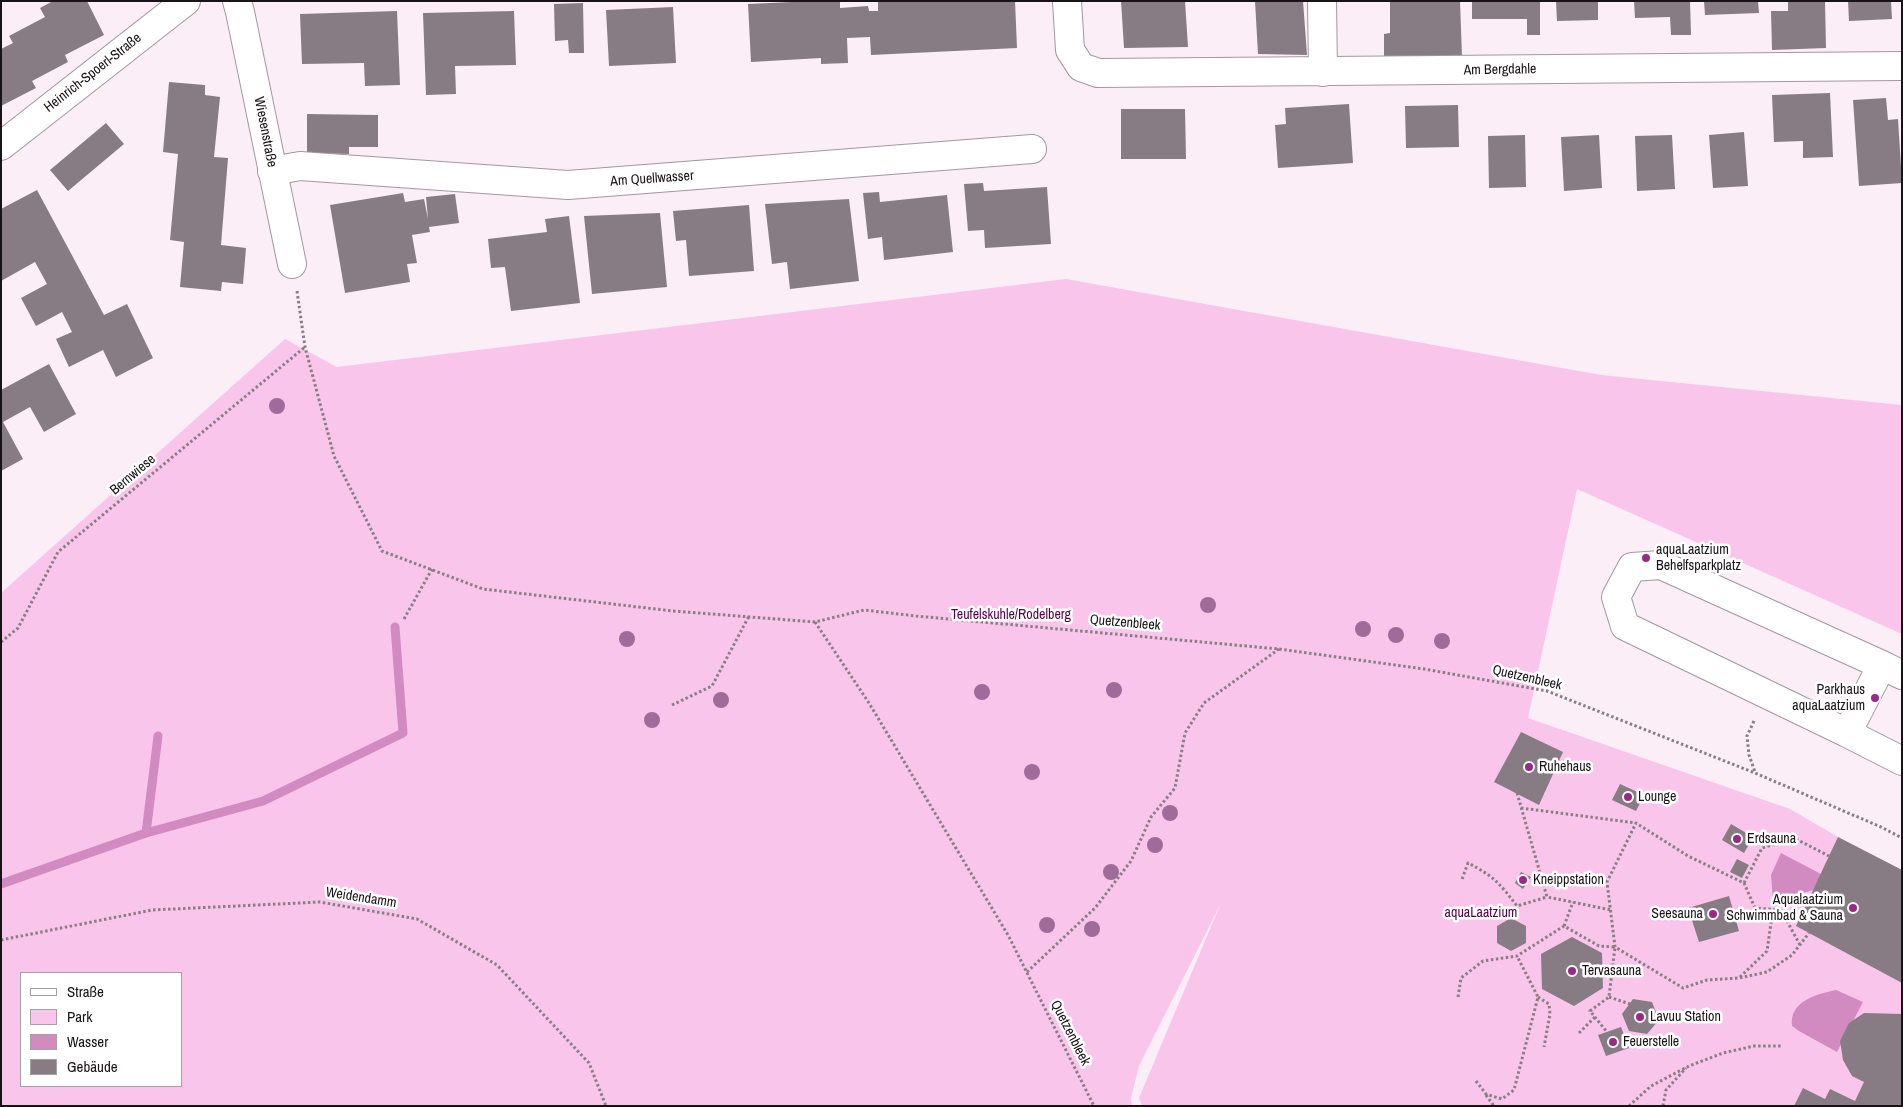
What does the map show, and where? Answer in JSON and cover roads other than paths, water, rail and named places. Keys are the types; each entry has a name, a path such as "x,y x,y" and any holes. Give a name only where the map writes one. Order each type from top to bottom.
{"street":[{"name":"Heinrich-Spoerl-Straße","path":"1,146 186,1"},
{"name":"Wiesenstraße","path":"237,1 292,264"},
{"name":"Am Bergdahle","path":"1067,1 1070,50 1081,67 1098,73 1902,66"},
{"path":"1322,1 1323,72"},
{"name":"Am Quellwasser","path":"272,171 300,166 568,185 1032,149"},
{"path":"1847,733 1892,670 1661,565 1632,567 1616,597 1625,626 1902,761"}],"water":[{"path":"1781,853 1821,874 1813,890 1773,902 1771,875"},
{"path":"1836,990 1863,1002 1837,1052 1792,1026 1792,1017 1795,1010 1806,1000"}],"waterway":[{"path":"1,884 146,833 263,801 403,733 395,627"},
{"path":"146,833 158,736"}],"place":[{"name":"aquaLaatzium Behelfsparkplatz","path":"1646,558"},
{"name":"Parkhaus aquaLaatzium","path":"1875,698"},
{"name":"Ruhehaus","path":"1529,767"},
{"name":"Lounge","path":"1628,797"},
{"name":"Erdsauna","path":"1737,839"},
{"name":"Kneippstation","path":"1523,880"},
{"name":"Aqualaatzium Schwimmbad & Sauna","path":"1853,908"},
{"name":"Seesauna","path":"1713,914"},
{"name":"Tervasauna","path":"1572,971"},
{"name":"Lavuu Station","path":"1640,1017"},
{"name":"Feuerstelle","path":"1613,1042"}],"park label":[{"name":"Teufelskuhle/Rodelberg","path":"1011,615"},
{"name":"aquaLaatzium","path":"1481,913"}]}
